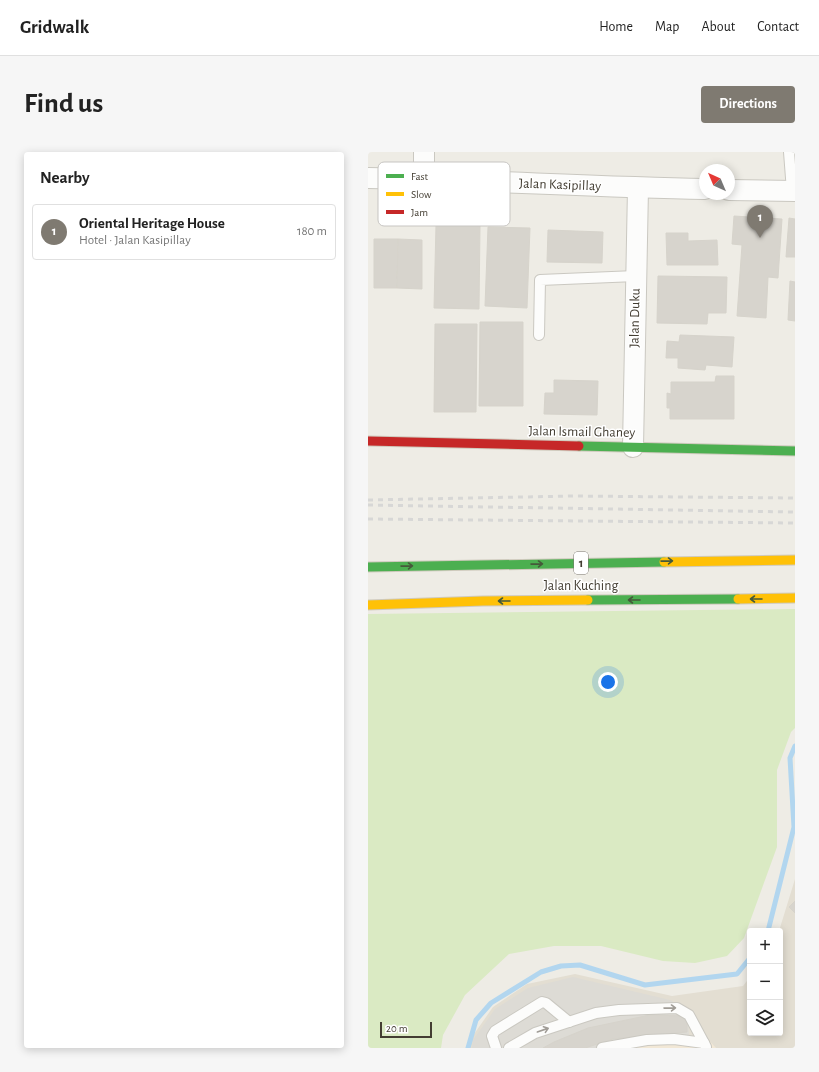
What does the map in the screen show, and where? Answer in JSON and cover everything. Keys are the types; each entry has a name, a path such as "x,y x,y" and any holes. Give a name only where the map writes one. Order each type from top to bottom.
{"main road":[{"name":"Jalan Ismail Ghaney","path":"368,441 795,451"},
{"name":"Jalan Kuching","path":"368,567 795,560"},
{"name":"Jalan Kuching","path":"368,605 484,601 795,598"}],"street":[{"name":"Jalan Kasipillay","path":"368,178 378,178"},
{"name":"Jalan Kasipillay","path":"510,183 699,189"},
{"name":"Jalan Duku","path":"633,447 638,188"},
{"path":"735,190 793,191"}],"lane":[{"path":"789,152 793,191"},
{"path":"539,335 540,280 636,276"},
{"path":"496,1048 492,1036 494,1030 542,1002 546,1003 569,1022"},
{"path":"509,1048 535,1033 596,1013 677,1008 689,1015 706,1045"},
{"path":"602,1048 654,1039 674,1038 706,1045"}],"shaded area":[{"path":"795,879 795,1048 469,1048 472,1037 493,1007 527,984 575,974 672,996 743,986 747,981 747,1036 783,1036 783,928 780,928"},
{"path":"573,977 670,1000 688,1010 689,1036 616,1042 597,1048 472,1048 473,1040 495,1009 528,988"},
{"path":"708,1039 716,1048 619,1048 674,1040"}],"green space":[{"path":"795,609 795,728 791,732 777,770 777,847 744,938 727,956 695,963 663,961 601,946 554,946 509,954 465,995 443,1035 441,1048 368,1048 368,614"}],"building":[{"path":"734,216 782,219 778,278 768,277 766,318 737,316 742,245 732,244"},
{"path":"789,218 795,219 795,257 786,257"},
{"path":"436,226 480,226 479,309 434,308"},
{"path":"488,227 530,228 527,308 485,306"},
{"path":"548,230 603,232 602,263 547,262"},
{"path":"666,233 688,233 688,241 717,240 718,265 667,265"},
{"path":"374,239 398,239 397,288 374,288"},
{"path":"398,239 422,240 422,289 397,288"},
{"path":"658,276 727,277 726,313 708,313 707,324 657,323"},
{"path":"790,281 795,282 795,321 788,320"},
{"path":"480,322 523,322 523,406 479,406"},
{"path":"435,324 477,324 476,412 434,412"},
{"path":"680,335 734,337 732,367 706,365 705,370 678,368 678,358 666,358 667,341 679,342"},
{"path":"716,376 734,376 734,419 670,419 670,408 667,408 667,393 671,394 671,382 715,382"},
{"path":"554,380 598,381 597,415 544,414 545,393 554,393"},
{"path":"795,901 795,913 789,907"},
{"path":"650,1015 687,1016 687,1032 613,1039 585,1048 543,1048 588,1028"}],"waterway":[{"path":"769,928 794,827 790,758 795,746"},
{"path":"468,1048 476,1020 491,1003 541,972 561,966 580,965 645,985 737,974 747,962"}],"railway":[{"path":"368,500 573,496 795,498"},
{"path":"368,505 795,512"},
{"path":"368,519 795,523"}],"traffic: fast":[{"path":"579,446 795,451"},
{"path":"368,567 664,562"},
{"path":"588,600 738,599"}],"traffic: slow":[{"path":"664,562 795,560"},
{"path":"738,599 795,598"},
{"path":"368,605 483,601 588,600"}],"traffic: jam":[{"path":"368,441 579,446"}],"place":[{"name":"Oriental Heritage House","path":"760,238"}]}
